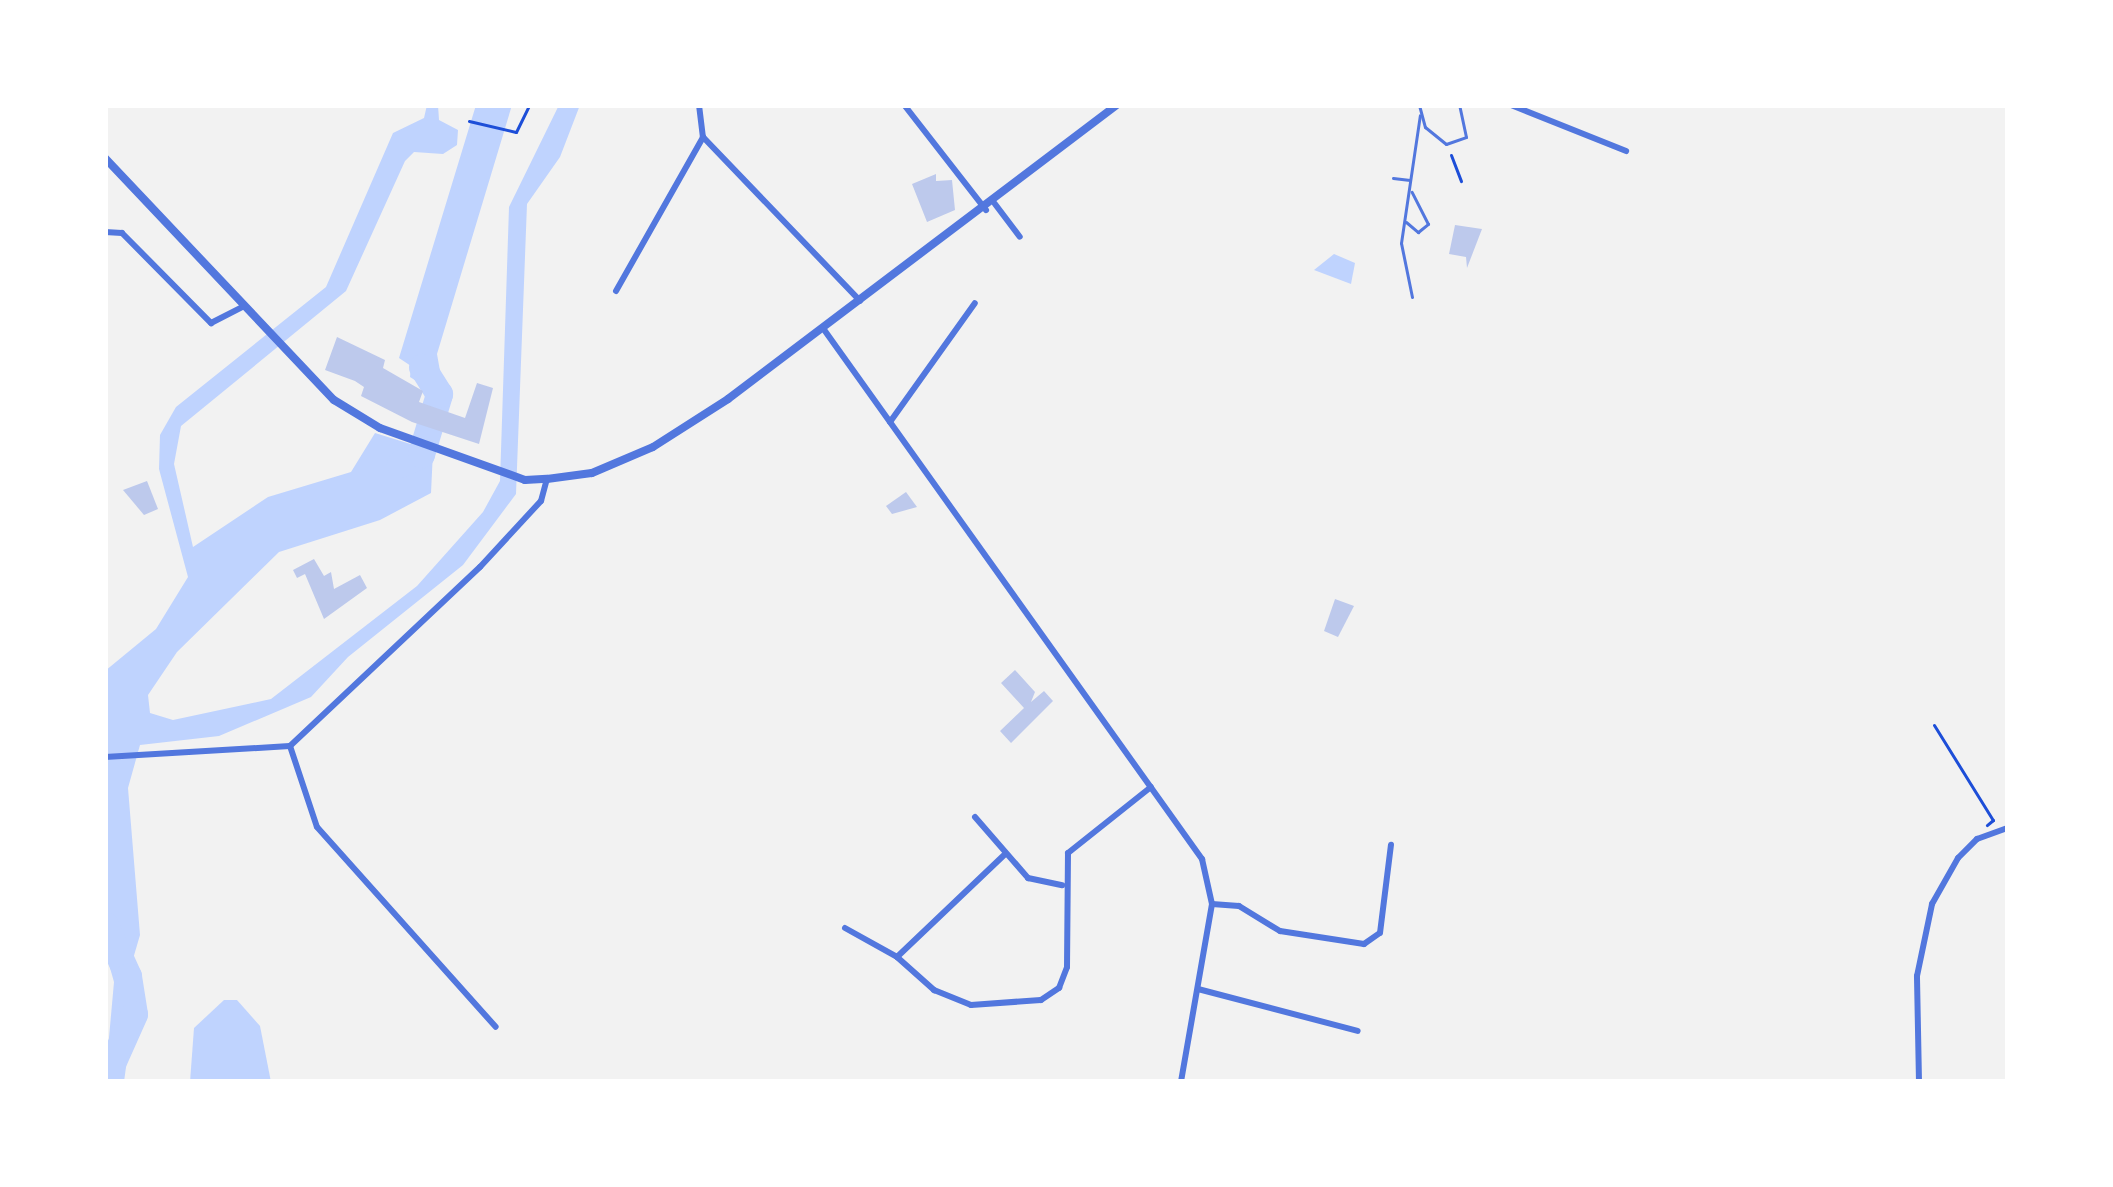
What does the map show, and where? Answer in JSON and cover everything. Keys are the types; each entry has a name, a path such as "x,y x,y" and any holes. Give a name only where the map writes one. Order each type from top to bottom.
{"street":[{"path":"616,291 703,137 699,105"},
{"path":"105,158 334,400 380,428 525,480 547,479 592,473 652,447 825,331 1118,105"},
{"path":"1511,105 1626,152"},
{"path":"905,106 1020,237"},
{"path":"703,137 862,303"},
{"path":"105,232 122,233 213,325 243,308"},
{"path":"889,422 975,303"},
{"path":"105,304 105,317"},
{"path":"825,331 1202,859 1212,904 1181,1082"},
{"path":"105,758 290,746 480,567 541,501 547,479"},
{"path":"290,746 317,827 496,1027"},
{"path":"845,928 898,957 934,989 970,1005 1041,1000 1059,988 1066,967 1062,885 1077,844 1151,788"},
{"path":"975,817 1028,878 1062,885"},
{"path":"1918,1082 1917,976 1932,904 1968,848 2008,828"},
{"path":"1212,904 1239,906 1280,931 1364,944 1380,933 1391,845"},
{"path":"898,957 1005,854"},
{"path":"1198,989 1358,1030"}],"lane":[{"path":"1412,297 1401,250 1419,105"},
{"path":"1420,115 1446,144 1466,137 1459,105"},
{"path":"1393,178 1412,181"},
{"path":"1405,220 1415,231 1427,227 1410,191"}],"path":[{"path":"469,121 513,132 523,128 529,105"},
{"path":"1446,144 1461,181"}],"water":[{"path":"427,105 438,105 439,120 458,130 457,145 443,154 414,152 405,161 346,291 181,426 174,464 193,547 268,497 351,472 375,433 433,451 431,493 380,520 279,552 177,652 148,695 150,713 173,720 271,699 417,586 483,512 500,481 509,207 559,105 580,105 560,157 527,204 516,494 463,565 348,657 311,697 219,736 140,745 128,788 140,935 128,976 133,1015 124,1082 105,1082 114,982 105,950 105,671 156,629 188,577 159,469 160,435 176,407 326,287 393,133 424,118"},
{"path":"476,105 512,105 437,354 445,399 410,377 411,366 399,358"},
{"path":"1334,254 1355,263 1351,284 1314,270"},
{"path":"224,1000 237,1000 260,1026 271,1082 190,1082 194,1028"}],"building":[{"path":"936,174 936,181 952,180 955,210 927,222 912,184"},
{"path":"1455,225 1482,229 1467,268 1466,257 1449,254"},
{"path":"337,337 385,360 383,368 423,391 419,402 465,418 477,383 493,388 479,444 412,422 361,396 364,387 355,381 325,370"},
{"path":"147,481 158,509 144,515 123,490"},
{"path":"906,492 917,507 892,514 886,506"},
{"path":"314,559 324,576 331,572 334,589 360,575 367,588 324,619 305,574 297,578 293,570"},
{"path":"1335,599 1354,606 1338,637 1324,631"},
{"path":"1015,670 1035,692 1031,702 1044,691 1053,701 1011,743 1000,731 1024,708 1001,683"}],"waterway":[{"path":"400,464 421,454 439,394 422,367"},
{"path":"105,925 128,976 134,1014 105,1079"}]}
